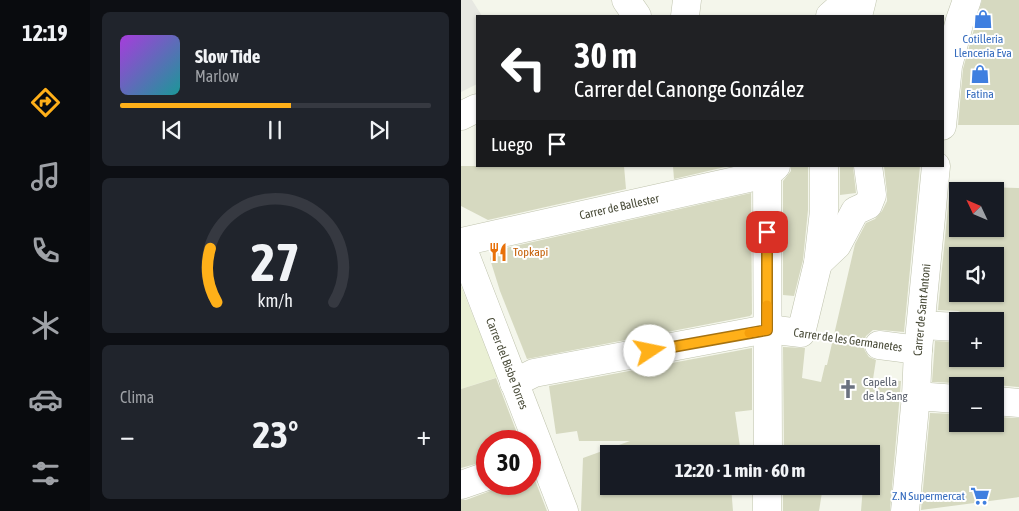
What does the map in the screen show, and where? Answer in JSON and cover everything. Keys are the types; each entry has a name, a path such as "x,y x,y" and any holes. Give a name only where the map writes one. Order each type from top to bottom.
{"street":[{"path":"626,0 636,15"},
{"path":"685,15 687,0"},
{"path":"831,15 839,8 843,0"},
{"path":"858,15 862,0"},
{"path":"944,106 948,66 967,0"},
{"path":"461,116 476,108"},
{"path":"801,333 818,263 824,210 824,167"},
{"path":"818,263 837,245 855,211 867,205 872,195 868,167"},
{"name":"Carrer de Sant Antoni","path":"905,511 916,396 919,337 936,167"},
{"path":"768,445 767,330 770,169"},
{"name":"Carrer de Ballester","path":"461,243 770,169"},
{"name":"Carrer del Bisbe Torres","path":"461,243 514,383 528,430"},
{"name":"Carrer de les Germanetes","path":"879,345 949,329"},
{"name":"Carrer de les Germanetes","path":"514,383 533,373 767,330 801,333"},
{"path":"916,396 949,398"},
{"path":"1004,401 1019,402"},
{"name":"Carrer del Bisbe Torres","path":"541,468 564,511"},
{"path":"461,485 476,480"},
{"path":"767,495 767,511"}],"path":[{"name":"Carrer de les Germanetes","path":"801,333 879,345"}],"shaded area":[{"path":"461,0 472,0 481,15 476,15 476,84 461,92"},
{"path":"461,286 498,377 461,389"}],"building":[{"path":"982,0 1019,0 1019,125 958,125 963,69"},
{"path":"461,166 624,167 626,189 488,220 461,206"},
{"path":"673,167 725,167 674,179"},
{"path":"791,167 808,167 808,210 803,260 794,296 783,295 783,181 791,171"},
{"path":"840,167 853,167 856,193 840,195"},
{"path":"884,167 920,167 904,332 873,330 866,336 863,344 869,357 876,360 873,379 901,381 890,511 861,511 862,495 880,495 880,445 784,445 783,347 805,348 802,378 821,382 825,365 827,365 855,244 866,223 875,219 887,201"},
{"path":"1004,188 1019,188 1019,387 1004,386 1004,377 949,377 949,383 932,382 935,341 949,342 949,367 1004,367 1004,312 938,310 949,196 949,238 1003,238"},
{"path":"751,193 752,314 750,316 527,359 500,291 490,259 492,251"},
{"path":"752,348 752,410 735,412 740,445 619,445 630,441 579,441 577,431 556,434 549,386"},
{"path":"496,378 516,430 476,430 476,464 461,468 461,389"},
{"path":"930,413 949,414 949,432 1004,432 1004,417 1019,418 1019,497 921,510"},
{"path":"600,452 600,495 732,495 733,511 581,511 583,458"},
{"path":"479,495 541,495 547,511 461,511 461,500"},
{"path":"783,495 822,495 819,511 783,511"}],"slow traffic":[{"path":"749,333 767,330 767,305"}],"place":[{"name":"Cotilleria Llenceria Eva","path":"983,19"},
{"name":"Fatina","path":"980,74"},
{"name":"Topkapi","path":"498,252"},
{"name":"Capella de la Sang","path":"848,389"},
{"name":"Z.N Supermercat","path":"980,496"}],"route":[{"path":"650,351 767,330 767,232"}]}
